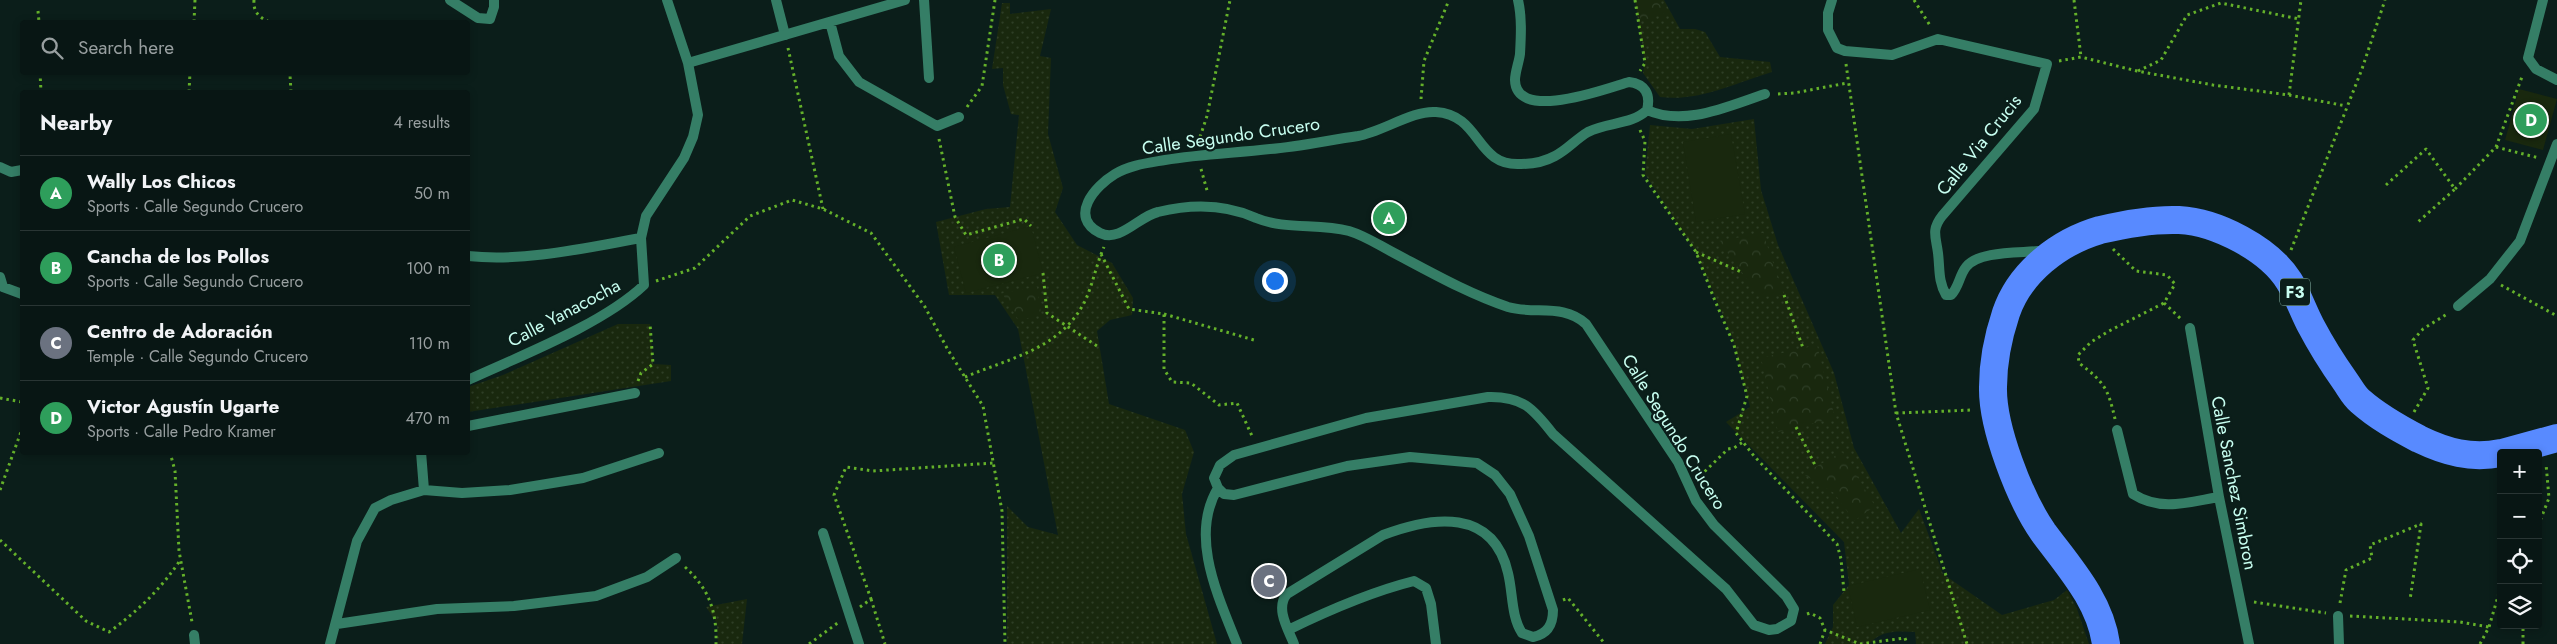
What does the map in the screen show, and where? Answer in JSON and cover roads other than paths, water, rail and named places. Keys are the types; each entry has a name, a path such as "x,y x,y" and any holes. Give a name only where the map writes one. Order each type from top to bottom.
{"highway":[{"name":"F3","path":"2106,644 2094,606 2072,567 2043,531 2028,507 2006,452 1995,409 1993,387 1996,350 2008,306 2027,275 2063,246 2100,230 2156,220 2191,221 2232,236 2264,252 2282,271 2336,369 2359,400 2390,424 2448,452 2487,456 2497,454"},
{"name":"F3","path":"2516,449 2550,440"}],"street":[{"path":"450,0 478,18 490,19 494,0"},
{"name":"Calle Yanacocha","path":"470,379 577,328 632,296 644,285 641,238 646,216 684,158 693,137 698,115 688,63 668,0"},
{"path":"776,0 785,35"},
{"path":"688,63 905,0"},
{"path":"924,0 928,78"},
{"path":"1518,0 1520,11 1520,53 1515,81 1518,88 1528,99 1537,102 1579,97 1629,82 1639,84 1648,93 1647,110 1657,114 1689,116 1711,112 1765,94"},
{"name":"Calle Via Crucis","path":"1832,0 1828,13 1828,30 1837,48 1845,51 1892,55 1938,38 2047,64 2034,109 1936,223 1934,232 1938,251 1938,274 1946,295 1951,295 1956,291 1963,270 1979,257 2038,250 2046,258"},
{"path":"2544,0 2529,51 2530,62 2536,69 2557,80"},
{"path":"830,22 839,56 859,82 937,126 959,117"},
{"name":"Calle Segundo Crucero","path":"1218,488 1214,478 1220,465 1234,455 1366,418 1467,399 1506,396 1522,402 1537,413 1553,434 1726,589 1754,625 1769,630 1777,629 1791,621 1794,609 1786,596 1714,525 1689,487 1678,462 1586,324 1573,314 1521,310 1496,303 1447,280 1367,237 1346,230 1297,224 1270,224 1251,215 1211,206 1189,206 1155,212 1137,221 1120,233 1110,236 1094,229 1086,215 1087,202 1099,186 1116,174 1139,165 1197,154 1273,149 1361,136 1420,115 1435,112 1460,120 1493,159 1505,165 1536,163 1556,156 1585,134 1602,125 1635,119 1647,110"},
{"path":"2458,306 2490,279 2520,241 2557,144"},
{"path":"0,167 11,172 20,170"},
{"path":"470,256 486,258 551,253 641,238"},
{"path":"1,285 20,293"},
{"name":"Calle Sanchez Simbron","path":"2190,328 2219,497 2249,644"},
{"path":"470,426 634,393"},
{"path":"2117,430 2133,494 2145,502 2160,506 2219,497"},
{"path":"330,644 337,624 357,541 365,523 376,508 391,500 424,490 462,493 510,490 583,478 659,453"},
{"path":"421,455 424,490"},
{"path":"1237,644 1209,566 1206,534 1209,503 1218,488 1224,494 1234,495 1347,466 1410,457 1478,463 1495,475 1517,508 1553,610 1552,624 1544,632 1533,637 1522,633 1515,618 1508,571 1490,538 1474,525 1445,520 1399,529 1383,535 1287,594 1282,603 1288,630 1294,644"},
{"path":"823,533 859,644"},
{"path":"337,624 437,610 514,606 596,596 647,577 676,558"},
{"path":"1288,630 1330,610 1390,587 1414,581 1426,588 1429,596 1436,644"},
{"path":"2338,616 2339,644"}],"place":[{"name":"Victor Agustín Ugarte","path":"2531,120"},
{"name":"Wally Los Chicos","path":"1389,218"},
{"name":"Cancha de los Pollos","path":"999,260"},
{"name":"Centro de Adoración","path":"1269,581"}]}
